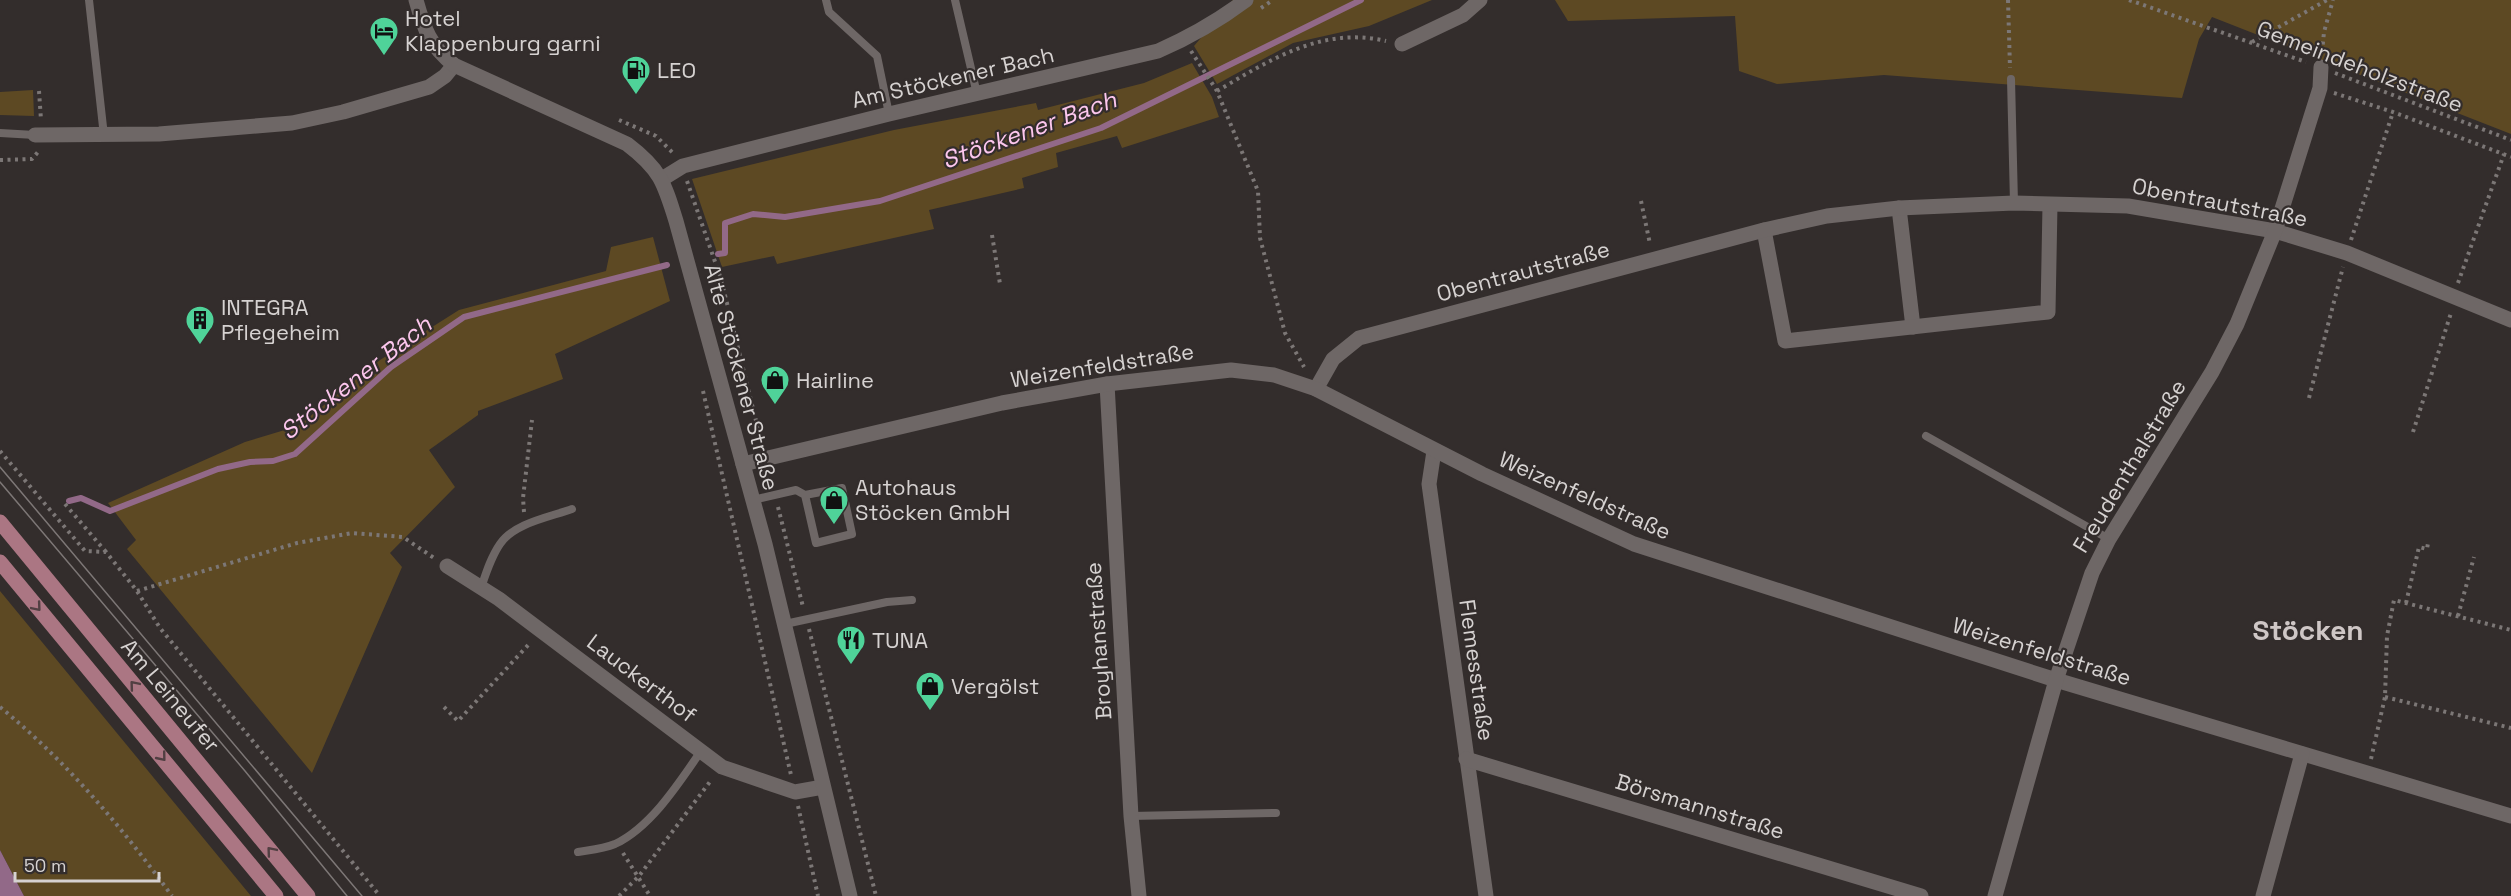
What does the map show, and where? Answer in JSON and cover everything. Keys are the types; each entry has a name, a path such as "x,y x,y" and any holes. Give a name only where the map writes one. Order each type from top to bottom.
{"main road":[{"name":"Am Leineufer","path":"0,522 308,896"},
{"name":"Am Leineufer","path":"0,562 276,896"}],"street":[{"name":"Alte Stöckener Straße","path":"416,0 426,34 439,53 454,65 627,144 646,158 662,179 676,221 785,624 850,896"},
{"name":"Am Stöckener Bach","path":"662,179 682,166 889,114 1158,51 1184,40 1219,20 1246,0"},
{"path":"1402,44 1463,15 1480,0"},
{"path":"38,130 104,136 292,123 343,112 429,87 454,65"},
{"name":"Freudenthalstraße","path":"1995,896 2056,680 2092,573 2109,539 2212,372 2237,324 2275,231 2320,88 2321,68"},
{"name":"Obentrautstraße","path":"1316,388 1333,359 1359,338 1764,230 1827,216 1899,208 2014,203 2128,206 2275,231 2347,253 2511,320"},
{"path":"1764,230 1785,341 2048,312 2050,205"},
{"path":"1899,208 1912,327"},
{"name":"Weizenfeldstraße","path":"743,464 991,406 1107,384 1231,370 1274,375 1316,388 1434,451 1634,544 2056,680 2511,816"},
{"name":"Broyhanstraße","path":"1107,384 1131,816 1139,896"},
{"name":"Flemesstraße","path":"1434,451 1429,484 1486,896"},
{"name":"Lauckerthof","path":"447,566 542,631 722,767 795,792 823,787"},
{"path":"2263,896 2301,754"},
{"name":"Börsmannstraße","path":"1466,759 1921,896"}],"lane":[{"path":"89,0 104,136"},
{"path":"826,0 829,12 877,56 889,114"},
{"path":"955,0 977,94"},
{"path":"2011,79 2014,203"},
{"path":"0,133 38,130"},
{"path":"1926,436 2109,539"},
{"path":"752,500 796,490 805,495 842,488 852,534 816,543 805,495"},
{"path":"481,588 492,556 508,535 525,526 572,509"},
{"path":"785,624 887,602 912,600"},
{"path":"578,852 616,843 649,818 701,751"},
{"path":"1131,816 1276,813"}],"path":[{"path":"2008,0 2011,79"},
{"name":"Gemeindeholzstraße","path":"2129,0 2252,42 2511,140"},
{"path":"2252,42 2327,0"},
{"path":"2321,68 2324,32 2333,0"},
{"path":"1217,91 1297,47 1328,39 1376,38 1402,44"},
{"path":"1195,57 1217,91 1258,191 1260,238 1285,333 1316,388"},
{"path":"2320,88 2393,112 2511,157"},
{"path":"38,130 39,91"},
{"path":"2309,398 2347,253 2393,112"},
{"path":"2413,432 2455,297 2504,154"},
{"path":"1641,201 1654,259"},
{"path":"992,235 1000,284"},
{"path":"703,390 818,896"},
{"path":"525,526 523,498 532,420"},
{"path":"0,451 85,550 106,552"},
{"path":"64,504 137,591 160,628 380,896"},
{"path":"137,591 297,543 352,533 403,537 447,566"},
{"path":"2406,603 2419,547 2427,549 2428,543"},
{"path":"2458,616 2474,557"},
{"path":"2368,774 2385,696 2387,636 2394,600 2511,630"},
{"path":"444,707 459,721 542,631"},
{"path":"2385,696 2511,728"},
{"path":"0,707 40,740 85,785 172,896"},
{"path":"619,896 639,876 722,767"},
{"path":"616,843 650,896"}],"shaded area":[{"path":"1233,0 1432,0 1369,26 1293,43 1217,84 1194,46"},
{"path":"1555,0 2511,0 2511,134 2212,17 2199,39 2182,98 1884,75 1777,84 1739,71 1735,16 1568,21"},
{"path":"1192,63 1212,97 1219,117 1122,148 1117,136 1056,153 1058,167 1022,178 1024,188 929,210 934,229 777,264 774,256 722,267 692,179 894,130 1036,103 1038,110 1144,83"},
{"path":"33,90 34,116 0,115 0,92"},
{"path":"653,237 670,301 555,354 563,379 478,411 478,415 429,450 455,487 390,553 402,567 312,773 127,549 136,540 108,503 245,442 298,426 380,360 459,310 606,271 611,247"},
{"path":"0,591 251,896 24,896 0,850"},
{"path":"0,850 24,896 0,896"}],"waterway":[{"name":"Stöckener Bach","path":"718,254 725,253 725,223 753,214 785,217 880,201 1101,128 1361,0"},
{"name":"Stöckener Bach","path":"69,501 81,498 110,511 218,469 250,462 273,461 295,454 391,367 464,317 667,265"}],"tram line":[{"path":"0,467 362,896"},
{"path":"0,482 245,771 347,896"}],"place":[{"name":"Hotel Klappenburg garni","path":"384,56"},
{"name":"LEO","path":"636,96"},
{"name":"INTEGRA Pflegeheim","path":"200,346"},
{"name":"Hairline","path":"775,406"},
{"name":"Autohaus Stöcken GmbH","path":"834,526"},
{"name":"TUNA","path":"851,666"},
{"name":"Vergölst","path":"930,712"}],"district":[{"name":"Stöcken","path":"2308,630"}]}
